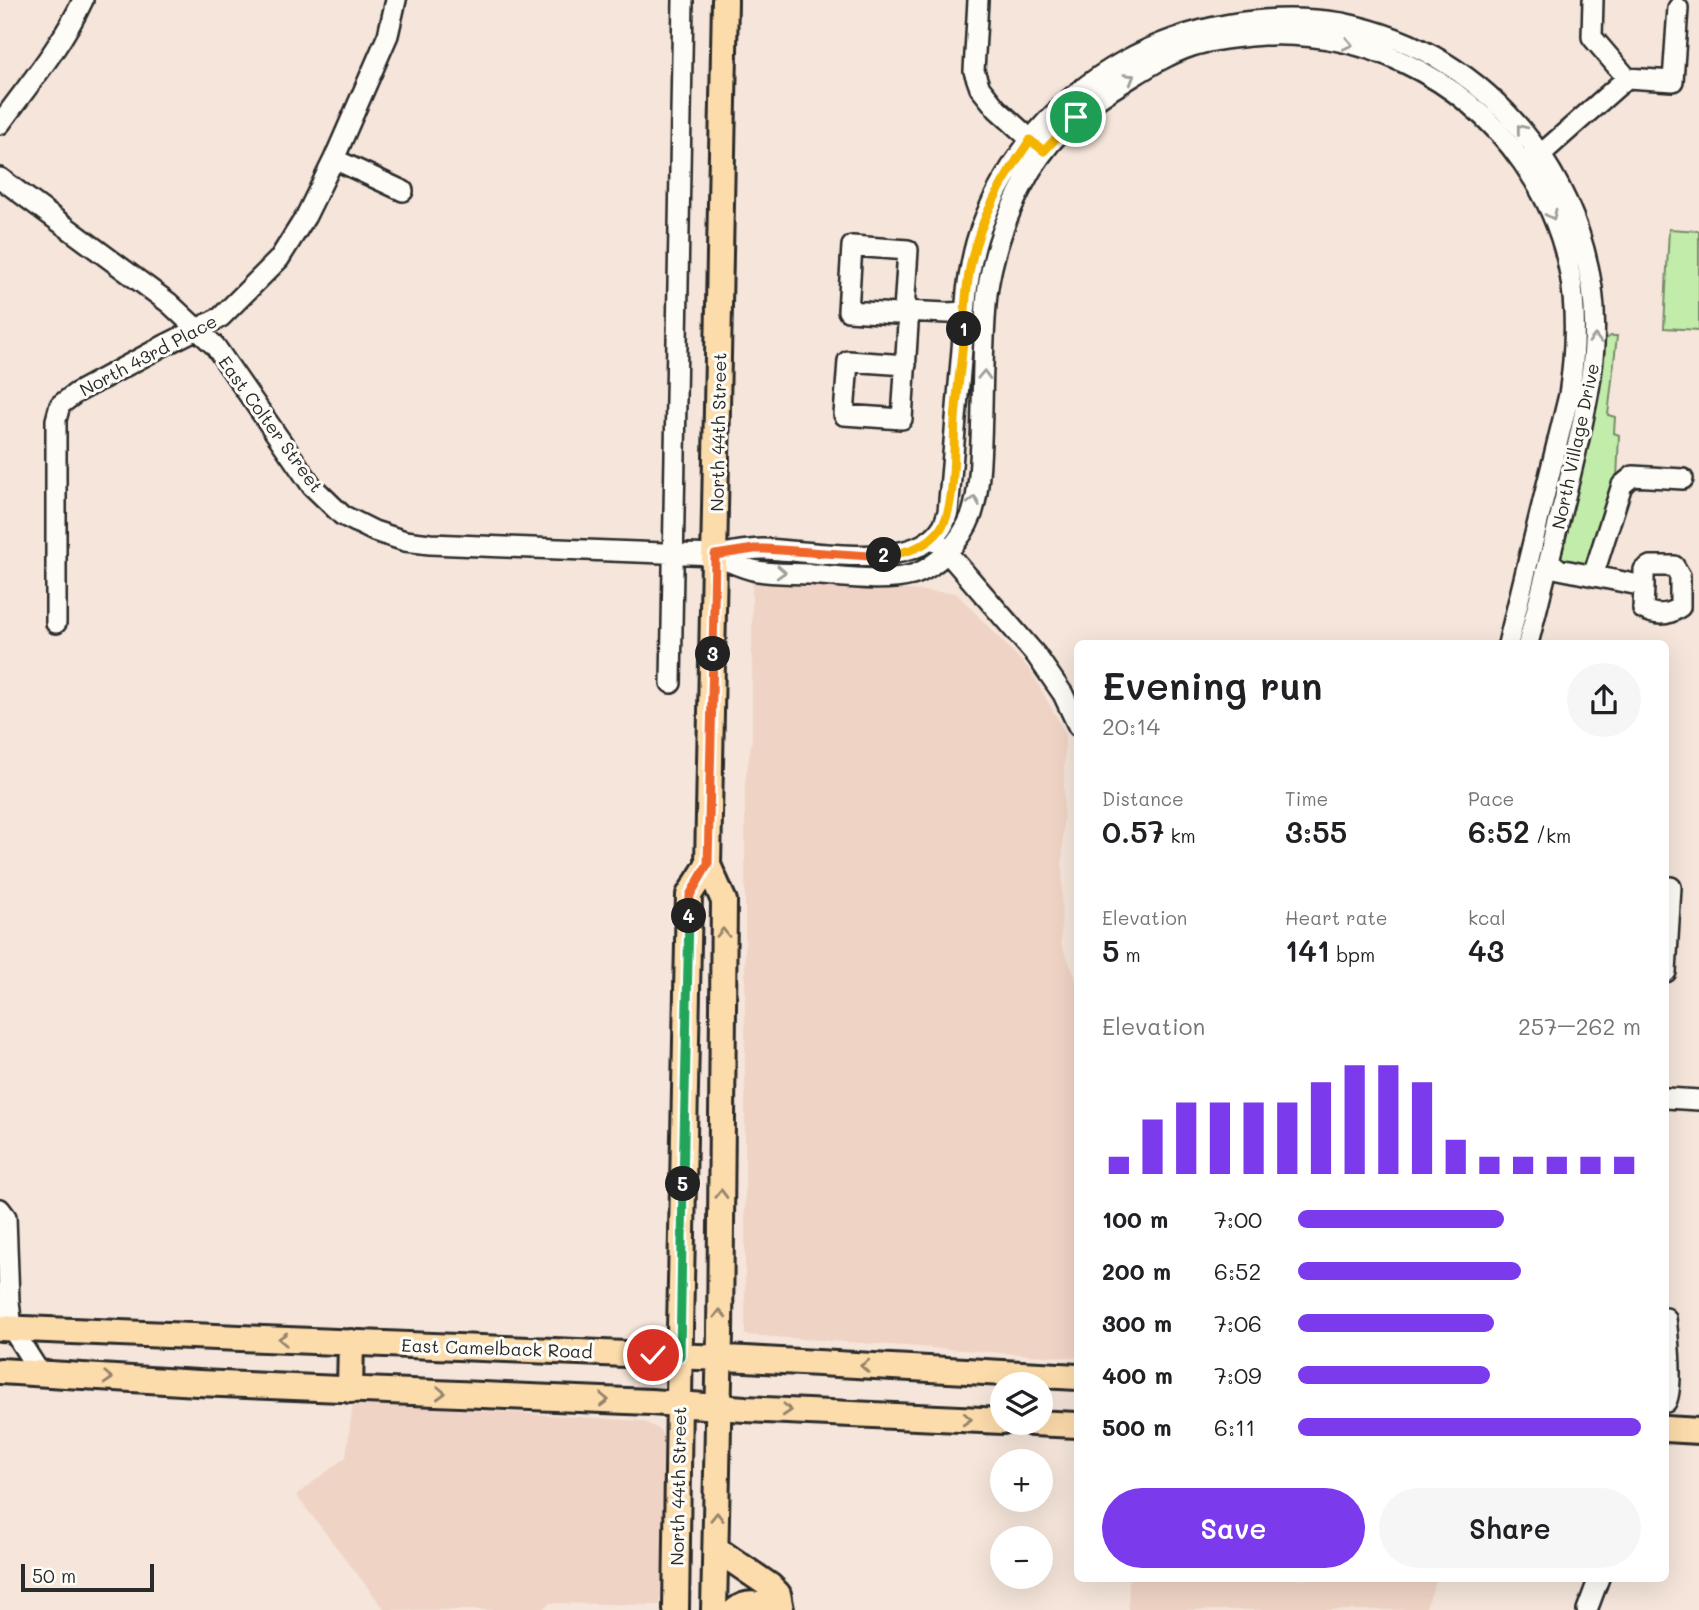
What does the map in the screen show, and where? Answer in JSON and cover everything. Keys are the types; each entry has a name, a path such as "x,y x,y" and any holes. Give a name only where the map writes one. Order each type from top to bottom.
{"main road":[{"name":"North 44th Street","path":"714,1610 720,1358 723,901 708,864 725,0"},
{"name":"North 44th Street","path":"677,1610 690,895 708,864"},
{"name":"East Camelback Road","path":"6,1328 680,1356 1074,1377"},
{"path":"350,1390 351,1342"},
{"path":"0,1371 198,1383 990,1420"},
{"path":"1053,1424 1074,1425"},
{"path":"1669,1429 1699,1431"},
{"path":"716,1549 770,1586 778,1594 781,1610"},
{"path":"736,1610 749,1603 772,1610"}],"street":[{"path":"0,124 73,22 83,0"},
{"name":"North 43rd Place","path":"56,622 56,420 60,405 76,393 221,317 279,259 306,216 334,159 388,35 396,0"},
{"path":"671,683 683,0"},
{"path":"978,0 974,71 981,88 997,109 1037,146"},
{"path":"1594,1 1592,37 1627,78"},
{"path":"1533,161 1627,78 1673,81 1678,8"},
{"name":"North Village Drive","path":"947,552 967,526 976,492 980,460 985,313 992,268 998,245 1037,146 1056,110 1097,75 1126,55 1179,32 1273,16 1333,21 1368,28 1400,39 1459,70 1484,90 1520,126 1562,240 1574,293 1576,340 1570,395 1509,640"},
{"name":"North Village Drive","path":"934,537 943,526 948,512 971,262 981,228 1009,172 1037,146"},
{"path":"334,159 403,191"},
{"name":"North Village Drive","path":"1529,640 1590,390 1595,349 1592,290 1579,229 1556,179 1533,161"},
{"name":"East Colter Street","path":"0,178 169,303 215,346 312,486 342,515 374,531 405,541 430,544 715,555 754,549 895,555 934,537"},
{"path":"906,365 908,324 904,311 965,312"},
{"path":"1593,576 1622,485 1633,475 1684,479"},
{"path":"934,537 1036,655 1063,694 1074,717"},
{"name":"East Colter Street","path":"715,555 755,571 889,579 915,575 947,552"},
{"path":"1549,561 1559,569 1644,586"},
{"path":"1669,887 1669,921"},
{"path":"1669,1098 1699,1100"},
{"path":"0,1209 6,1217 6,1328 40,1374"},
{"path":"1669,1350 1669,1397"},
{"path":"1587,1610 1598,1582"}],"shaded area":[{"path":"752,580 956,593 1031,671 1065,733 1061,944 1074,974 1074,1358 745,1335 745,783 752,738"},
{"path":"353,1403 643,1421 660,1430 665,1441 660,1605 550,1603 541,1610 385,1610 296,1495 346,1457"},
{"path":"1129,1582 1436,1582 1425,1610 1128,1610"}],"green space":[{"path":"1669,229 1699,231 1699,330 1664,328"},
{"path":"1611,336 1617,336 1608,415 1615,417 1614,433 1619,435 1617,478 1588,562 1583,567 1566,564 1558,544 1600,349"}],"route":[{"path":"653,1355 680,1356 690,895 708,864 715,555 765,549 870,556 895,555 934,537 943,526 948,512 967,290 971,262 981,228 1009,172 1030,140 1044,151 1076,117"}]}
